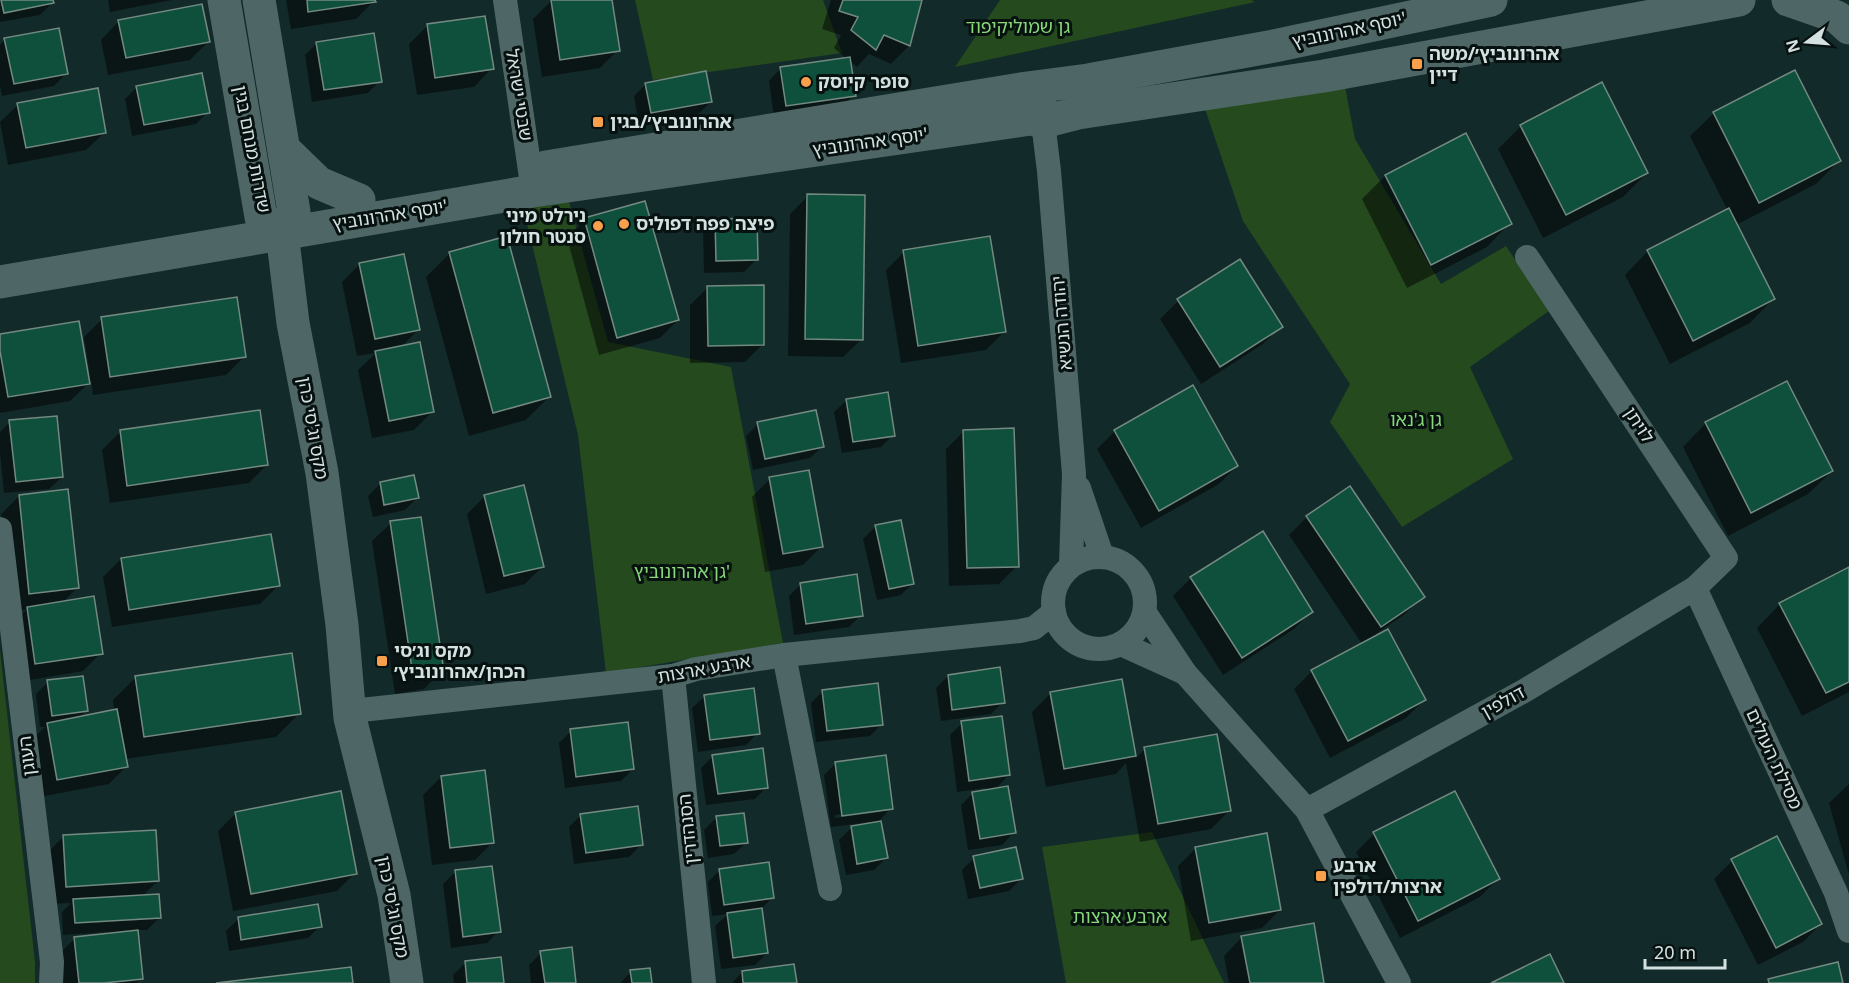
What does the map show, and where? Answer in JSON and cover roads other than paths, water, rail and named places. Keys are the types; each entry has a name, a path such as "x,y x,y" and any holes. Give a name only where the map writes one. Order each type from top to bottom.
{"street":[{"name":"שדרות מנחם בגין","path":"224,0 279,221"},
{"name":"שדרות מנחם בגין","path":"259,0 285,150 279,221"},
{"name":"שבטי ישראל","path":"505,0 531,180"},
{"name":"יוסף אהרונוביץ'","path":"0,261 279,221 531,180 1027,88 1274,46 1491,0"},
{"name":"יוסף אהרונוביץ'","path":"0,282 279,221 359,200 1031,119 1043,122 1078,114 1324,76 1739,0"},
{"path":"1788,0 1837,17 1849,28"},
{"name":"יהודה הנשיא","path":"1055,85 1046,105 1043,122 1074,474 1071,565"},
{"name":"יהודה הנשיא","path":"1049,171 1065,133 1078,114"},
{"path":"285,150 319,183 359,200"},
{"name":"מקס וג'סי כהן","path":"279,221 293,322 322,473 368,797 394,895 407,983"},
{"name":"לויתן","path":"1527,257 1726,558 1695,588"},
{"name":"יהודה הנשיא","path":"1074,474 1102,556"},
{"name":"העוגן","path":"0,529 52,962 51,983"},
{"path":"1102,556 1118,560 1130,568 1141,581 1146,597 1145,613 1134,634 1121,644 1106,649 1085,647 1071,639 1060,627 1054,612 1054,592 1060,577 1071,565 1086,558 1102,556"},
{"name":"דולפין","path":"1307,810 1524,691 1695,588"},
{"name":"מסילת העולים","path":"1695,588 1836,893 1849,931"},
{"name":"ארבע ארצות","path":"356,714 673,676 696,669 784,655 1020,631 1034,628 1054,612"},
{"path":"1145,613 1185,673 1307,810 1399,983"},
{"path":"1121,644 1185,673"},
{"path":"784,655 830,889"},
{"name":"הסנהדרין","path":"673,676 704,983"}],"place":[{"name":"אהרונוביץ׳/משה דיין","path":"1417,64"},
{"name":"סופר קיוסק","path":"806,82"},
{"name":"אהרונוביץ׳/בגין","path":"598,122"},
{"name":"פיצה פפה דפוליס","path":"624,224"},
{"name":"נירלט מיני סנטר חולון","path":"598,226"},
{"name":"מקס וג׳סי הכהן/אהרונוביץ׳","path":"382,661"},
{"name":"ארבע ארצות/דולפין","path":"1321,876"}],"park label":[{"name":"גן שמוליקיפוד","path":"1018,27"},
{"name":"גן ג'נאו","path":"1416,420"},
{"name":"גן אהרונוביץ'","path":"682,572"}]}
